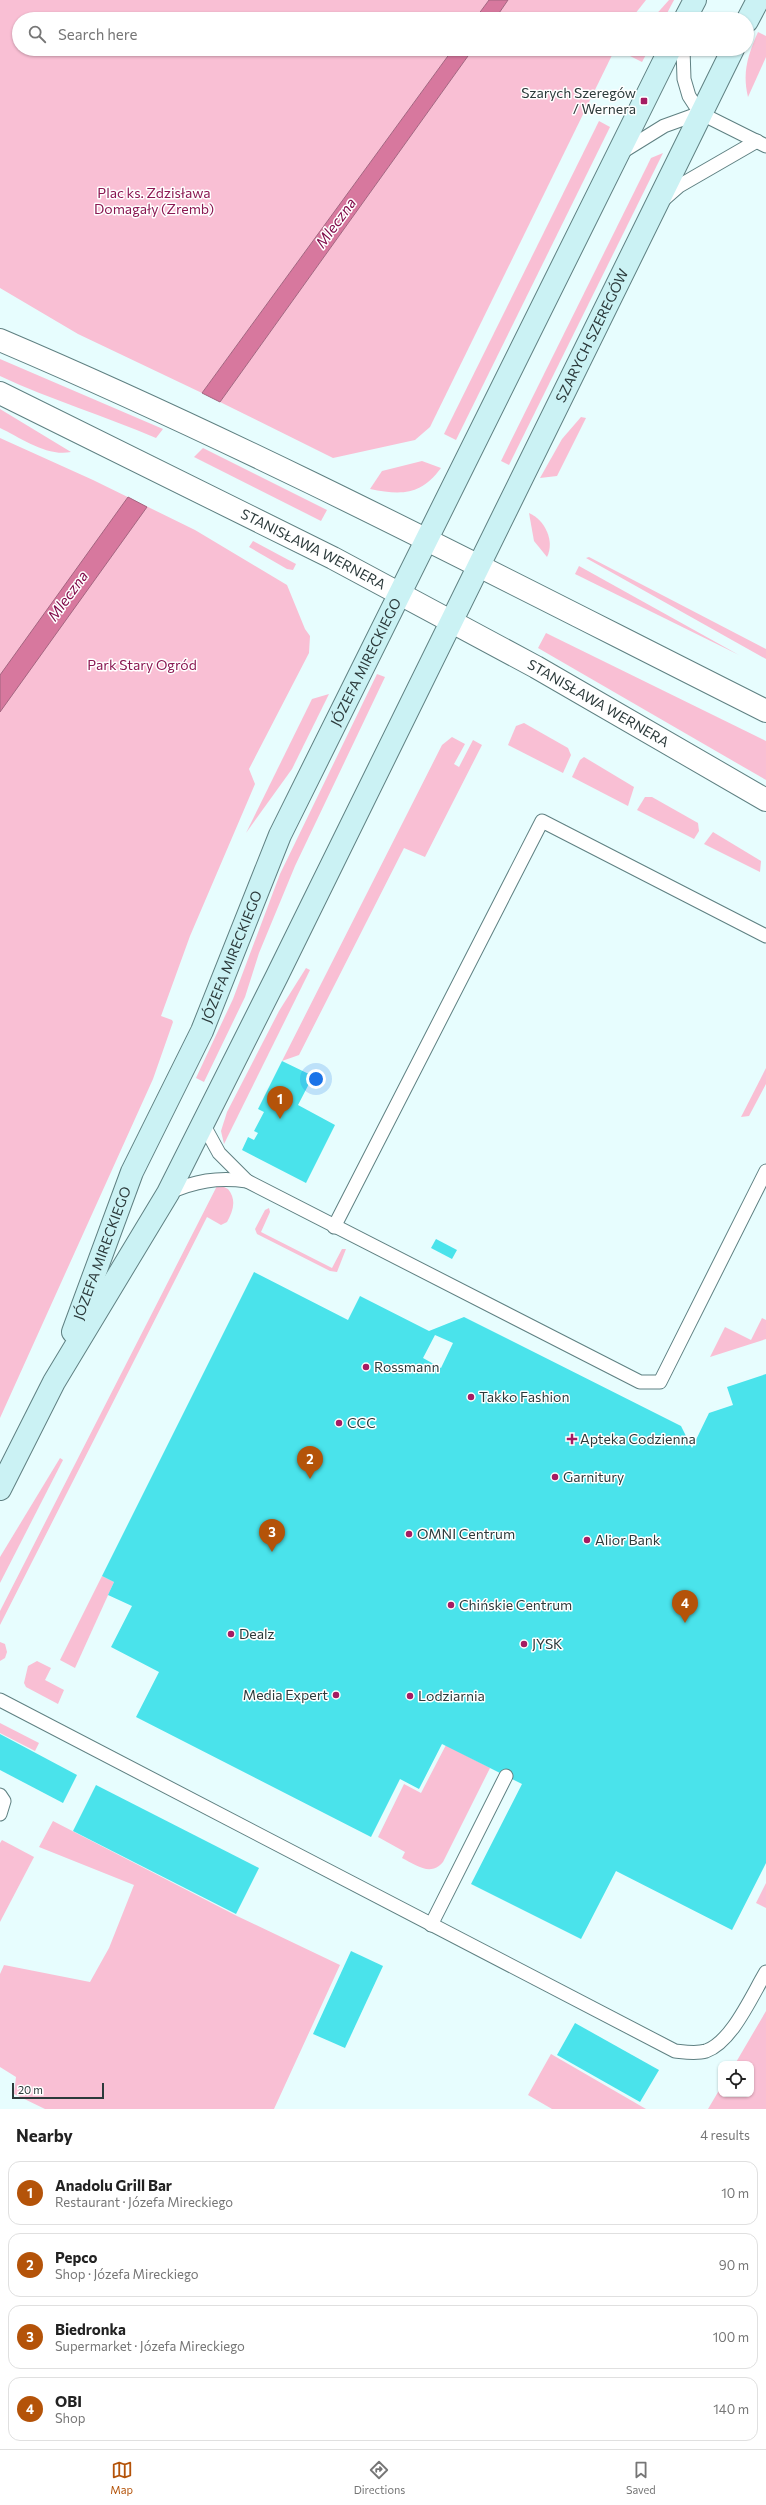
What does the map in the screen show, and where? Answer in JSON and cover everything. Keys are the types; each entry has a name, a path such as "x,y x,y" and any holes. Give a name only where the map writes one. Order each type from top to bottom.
{"main road":[{"path":"689,12 695,0"},
{"path":"752,12 758,0"},
{"path":"426,540 667,56"},
{"name":"SZARYCH SZEREGÓW","path":"452,622 655,208 700,112 729,56"},
{"name":"JÓZEFA MIRECKIEGO","path":"54,1382 132,1172 202,1031 280,835 426,540"},
{"name":"JÓZEFA MIRECKIEGO","path":"0,1489 54,1382 168,1193 452,622"}],"street":[{"path":"0,340 152,406 479,566 766,711"},
{"name":"STANISŁAWA WERNERA","path":"0,393 290,536 452,622 536,667 766,800"}],"lane":[{"path":"692,12 695,0"},
{"path":"683,56 684,79 689,96 700,112 761,144"},
{"path":"616,158 630,146 664,126 700,112"},
{"path":"655,208 679,186 761,144"},
{"path":"334,1227 542,821 766,936"},
{"path":"202,1122 219,1153 247,1181 334,1227 640,1382 660,1382 766,1171"},
{"path":"168,1193 204,1180 224,1178 247,1181"},
{"path":"0,1700 431,1925 635,2030 681,2052 705,2051 726,2038 766,1972"},
{"path":"431,1925 506,1776"},
{"path":"0,1795 4,1801 0,1814"}],"green space":[{"name":"Plac ks. Zdzisława Domagały (Zremb)","path":"0,0 489,0 480,12 12,12 12,56 448,56 202,393 78,334 0,288"},
{"path":"508,0 646,0 637,12 500,12"},
{"path":"669,0 674,0 668,12 658,12"},
{"path":"758,32 766,36 766,57 748,97 746,88 746,72 749,56 754,56 754,41"},
{"path":"468,56 612,56 430,427 415,440 333,458 220,402"},
{"path":"630,56 645,56 642,62"},
{"path":"599,121 610,127 456,440 444,434"},
{"path":"663,153 509,465 501,461 651,158"},
{"path":"0,359 163,429 156,438 19,385 0,376"},
{"path":"0,409 71,452 53,452 34,446 0,428"},
{"path":"581,417 586,418 557,476 540,478 562,439"},
{"name":"Park Stary Ogród","path":"0,438 93,480 195,530 287,585 305,629 310,636 309,653 249,769 255,784 190,936 161,1016 172,1020 173,1022 153,1079 0,1418"},
{"path":"203,448 327,510 321,521 194,457"},
{"path":"422,461 441,468 425,484 417,489 391,492 370,489 382,471"},
{"path":"529,513 540,521 547,532 550,544 547,557 534,541"},
{"path":"253,541 296,564 293,570 287,569 249,547"},
{"path":"589,557 766,649 766,659 586,558"},
{"path":"579,566 739,655 575,574"},
{"path":"546,633 766,741 766,780 538,648"},
{"path":"377,674 385,677 295,866 259,953 245,997 204,1082 196,1078 233,999 280,874"},
{"path":"329,694 292,769 246,833 312,699"},
{"path":"524,723 568,748 571,755 563,773 508,745 516,726"},
{"path":"452,737 465,744 454,764 459,767 473,740 482,745 425,857 404,848 299,1055 282,1061 442,745"},
{"path":"584,757 634,787 628,806 572,777 580,760"},
{"path":"645,797 652,797 698,823 699,831 694,839 637,810"},
{"path":"713,832 761,861 760,872 704,844"},
{"path":"306,968 310,970 224,1144 221,1131 227,1112 279,1011"},
{"path":"766,1068 766,1084 749,1116 741,1117"},
{"path":"218,1184 228,1189 231,1193 233,1206 229,1218 227,1222 221,1225 207,1217 0,1625 0,1611"},
{"path":"269,1208 270,1212 261,1232 332,1268 342,1249 346,1249 337,1272 330,1271 257,1234 255,1229 265,1210"},
{"path":"762,1318 766,1320 766,1339 710,1357 725,1327 751,1340"},
{"path":"60,1458 63,1460 0,1583 0,1557"},
{"path":"102,1576 114,1582 75,1668 60,1660"},
{"path":"0,1642 5,1644 7,1652 5,1658 0,1661"},
{"path":"37,1661 51,1668 45,1680 64,1690 58,1704 26,1687 24,1683 28,1666"},
{"path":"0,1723 39,1743 35,1751 0,1733"},
{"path":"446,1745 490,1768 443,1862 434,1869 428,1869 402,1858 405,1852 378,1837 404,1784 421,1793"},
{"path":"53,1821 237,1916 340,1965 274,2109 45,2109 14,2094 16,2077 0,2067 0,1974 4,1965 90,1982 109,1948 134,1885 39,1847"},
{"path":"2,1840 34,1857 0,1922 0,1843"},
{"path":"766,1883 766,1908 756,1903"},
{"path":"766,2011 766,2109 708,2109 718,2092 718,2097 754,2097 754,2061 737,2061"},
{"path":"551,2054 646,2109 552,2109 528,2095"}],"water":[{"path":"489,0 508,0 500,12 480,12"},
{"name":"Mleczna","path":"448,56 468,56 220,402 202,393"},
{"name":"Mleczna","path":"128,497 147,507 0,712 0,675"}],"building":[{"path":"282,1061 313,1076 298,1105 335,1125 306,1183 242,1150 248,1137 254,1140 258,1133 254,1131 264,1112 258,1109"},
{"path":"436,1239 457,1250 452,1259 431,1248"},
{"name":"OMNI Centrum","path":"254,1272 348,1320 360,1296 429,1331 464,1317 681,1426 692,1448 709,1413 733,1405 727,1387 766,1374 766,1863 732,1930 616,1871 581,1939 471,1884 522,1784 442,1744 419,1789 400,1779 371,1837 136,1717 159,1672 111,1647 132,1606 108,1595 114,1582 102,1576","holes":["435,1335 453,1343 441,1368 423,1358"]},
{"path":"0,1734 77,1775 63,1803 0,1770"},
{"path":"96,1785 259,1868 236,1914 73,1831"},
{"path":"351,1951 383,1966 345,2048 313,2034"},
{"path":"575,2023 659,2070 640,2102 557,2055"}],"place":[{"name":"Szarych Szeregów / Wernera","path":"644,101"},
{"name":"Anadolu Grill Bar","path":"280,1119"},
{"name":"Rossmann","path":"366,1367"},
{"name":"Takko Fashion","path":"471,1397"},
{"name":"CCC","path":"339,1423"},
{"name":"Apteka Codzienna","path":"572,1439"},
{"name":"Garnitury","path":"555,1477"},
{"name":"Pepco","path":"310,1479"},
{"name":"OMNI Centrum","path":"409,1534"},
{"name":"Alior Bank","path":"587,1540"},
{"name":"Biedronka","path":"272,1552"},
{"name":"Chińskie Centrum","path":"451,1605"},
{"name":"OBI","path":"685,1623"},
{"name":"Dealz","path":"231,1634"},
{"name":"JYSK","path":"524,1644"},
{"name":"Media Expert","path":"336,1695"},
{"name":"Lodziarnia","path":"410,1696"}]}
